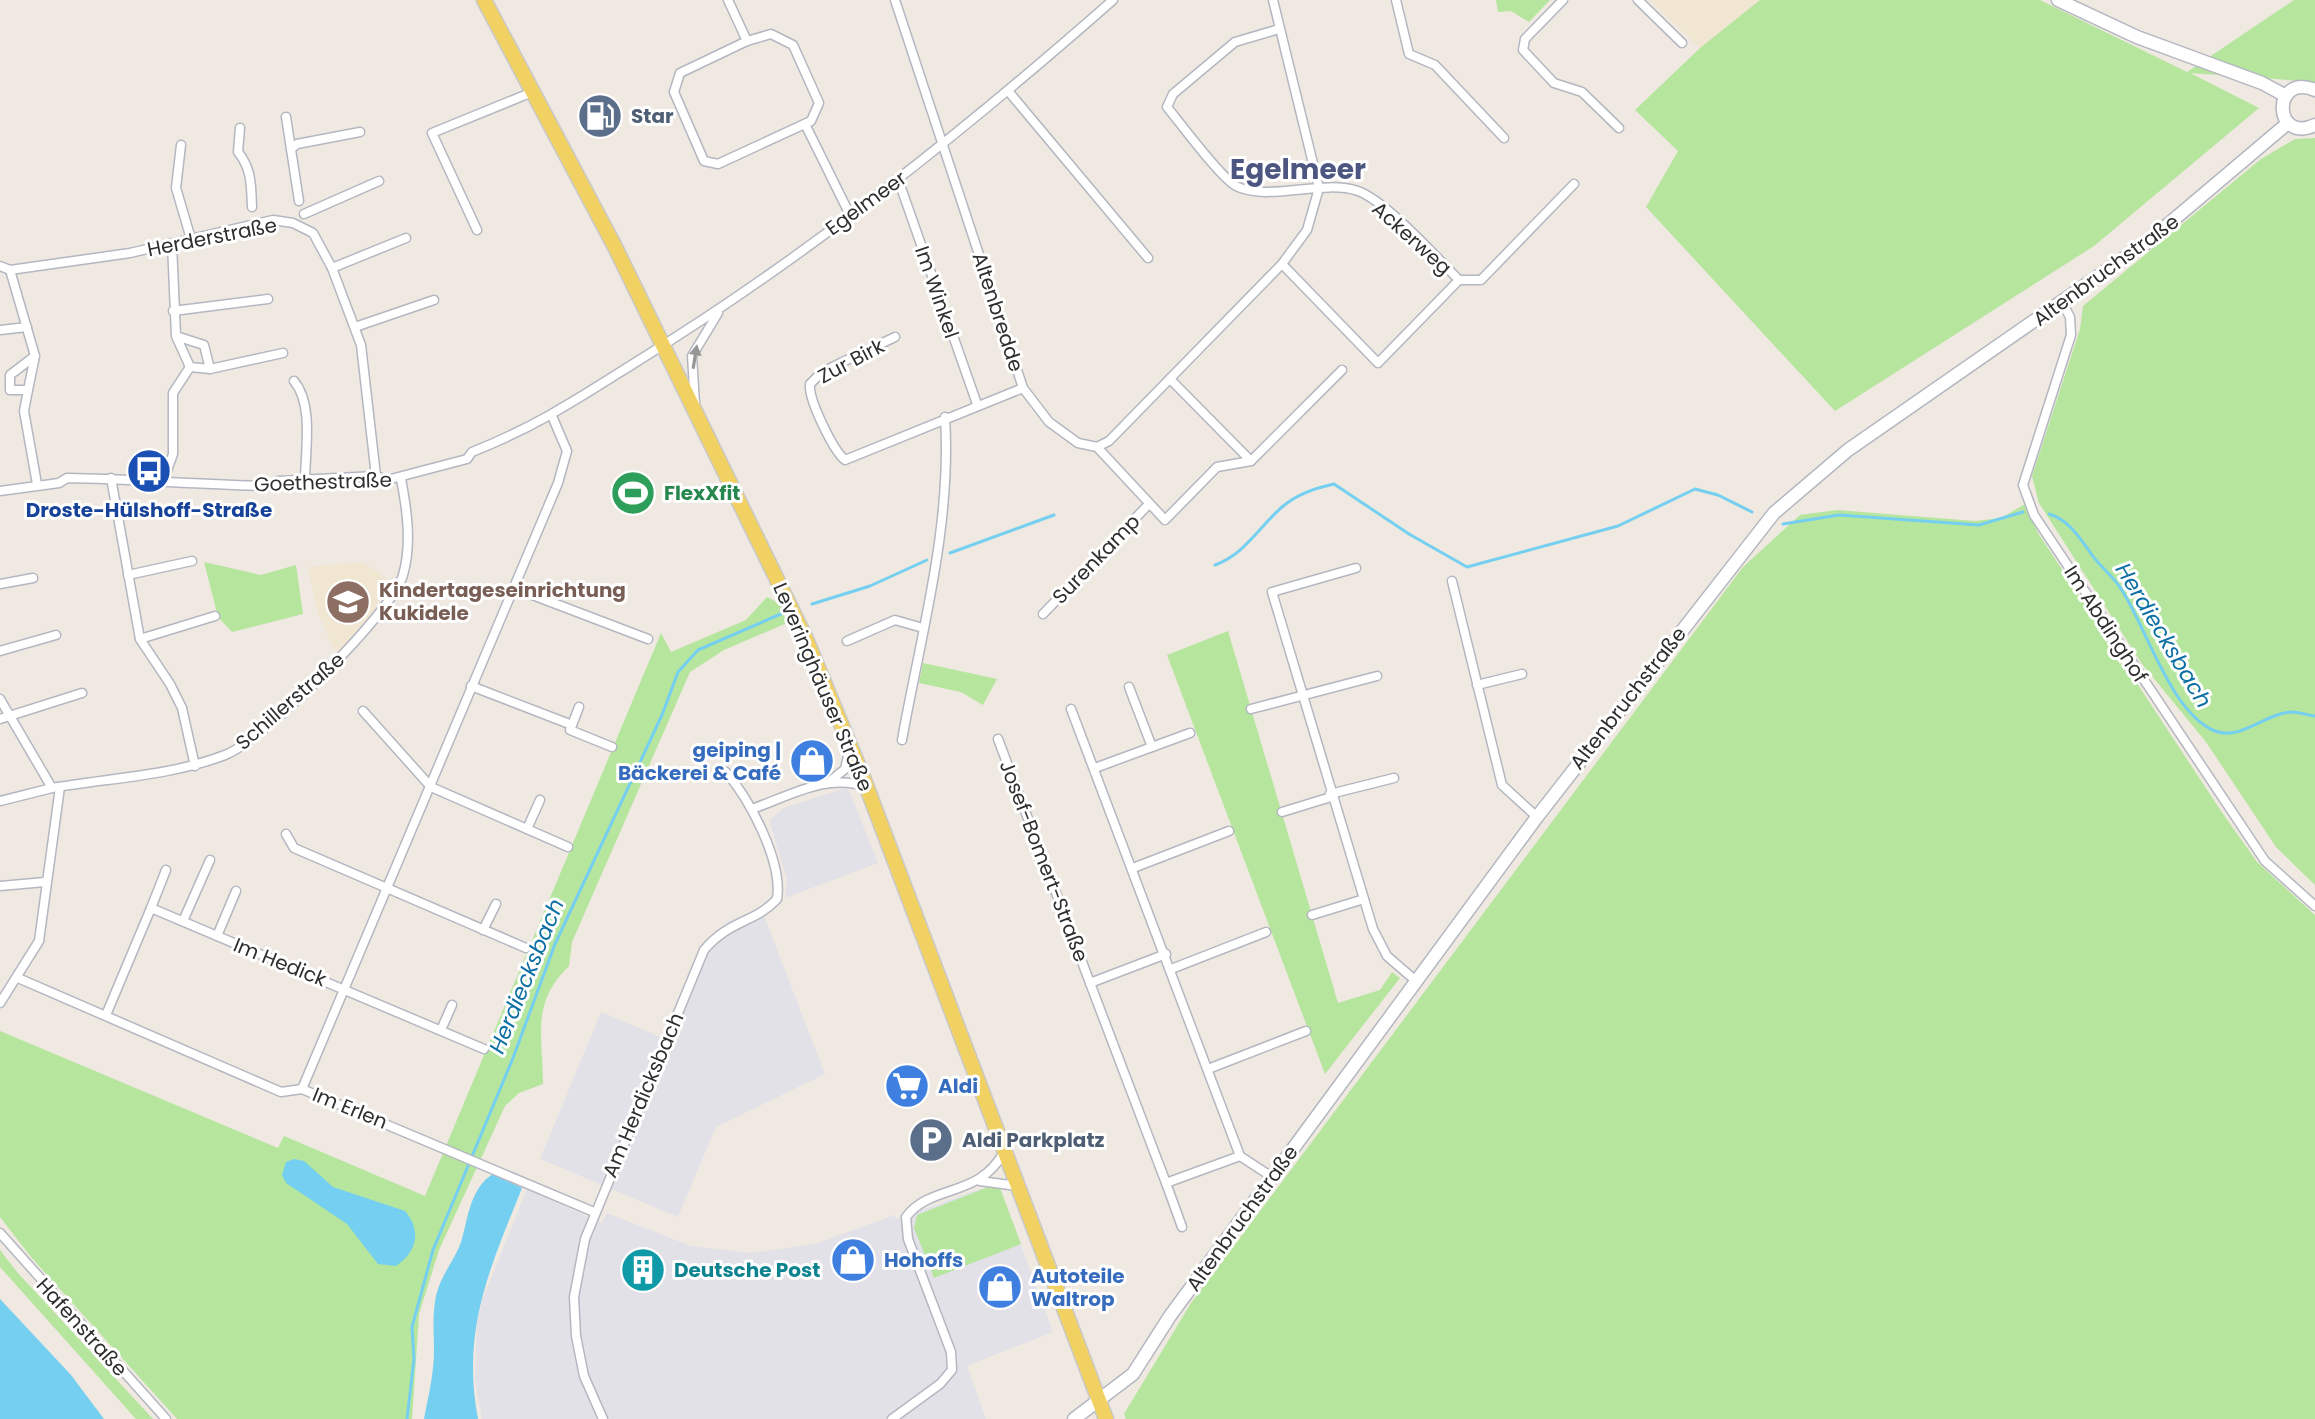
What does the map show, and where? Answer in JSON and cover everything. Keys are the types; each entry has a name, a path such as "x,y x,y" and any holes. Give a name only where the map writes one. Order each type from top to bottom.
{"main road":[{"name":"Leveringhäuser Straße","path":"484,0 535,91 806,639 848,740 1106,1419"}],"street":[{"path":"728,0 747,41"},
{"name":"Altenbredde","path":"895,0 1023,388 945,417"},
{"name":"Egelmeer","path":"663,346 721,309 944,145 1113,0"},
{"path":"1097,447 1109,441 1282,264 1307,230 1319,188 1273,0"},
{"path":"1396,0 1409,54 1435,65 1504,138"},
{"path":"1563,0 1525,39 1523,50 1554,83 1582,92 1619,128"},
{"path":"1638,0 1682,43"},
{"path":"2058,0 2137,37 2262,83 2286,96"},
{"name":"Ackerweg","path":"1279,29 1235,42 1173,94 1167,107 1235,185 1254,190 1319,188 1358,191 1459,280 1481,280 1574,184"},
{"path":"771,34 793,45 819,103 811,121 718,164 704,161 674,92 680,73 747,41 771,34"},
{"path":"2315,90 2298,87 2286,96 2282,108 2288,123 2304,129 2315,125"},
{"path":"477,230 432,133 535,91"},
{"path":"1009,92 1148,258"},
{"name":"Herderstraße","path":"286,117 299,201"},
{"name":"Altenbruchstraße","path":"1074,1419 1133,1374 1170,1316 1537,817 1774,513 1848,450 2063,304 2146,243 2288,123"},
{"path":"805,124 850,215"},
{"path":"240,128 238,152 247,162 251,176 252,207"},
{"path":"291,149 297,144 360,132"},
{"path":"181,145 176,188 191,239"},
{"name":"Im Winkel","path":"898,179 977,404"},
{"path":"304,214 379,181"},
{"name":"Herderstraße","path":"10,270 172,244 273,220 293,223 313,233 332,268 361,345 376,476"},
{"path":"332,268 406,238"},
{"path":"172,244 176,336 190,367"},
{"name":"Ackerweg","path":"1282,264 1378,363 1459,280"},
{"path":"0,266 10,270 35,356 24,411 37,484"},
{"path":"173,311 268,299"},
{"path":"355,327 434,300"},
{"name":"Im Abdinghof","path":"2063,304 2070,317 2071,335 2023,485 2034,515 2265,861 2315,906"},
{"name":"Egelmeer","path":"696,412 692,356 721,309"},
{"path":"0,330 27,327"},
{"path":"176,336 204,345 210,369"},
{"name":"Zur Birk","path":"895,337 822,372 810,384 810,394 836,451 845,460 853,459 945,417"},
{"name":"Goethestraße","path":"0,491 59,483 67,478 164,479 181,484 269,486 278,481 376,476 387,480 401,479 467,459 472,452 552,416 663,346"},
{"path":"190,367 210,369 283,353"},
{"path":"28,390 5,391 10,375 35,356"},
{"path":"164,479 173,454 173,393 190,367"},
{"path":"1170,379 1251,461 1342,370"},
{"path":"294,381 303,391 305,482"},
{"name":"Surenkamp","path":"1023,388 1049,422 1078,443 1097,447 1165,520 1217,467 1251,461"},
{"path":"302,1089 558,483 567,451 552,416"},
{"path":"902,740 936,564 947,451 945,417"},
{"path":"111,478 140,639 182,708 195,766"},
{"name":"Schillerstraße","path":"0,801 56,787 195,766 230,754 284,709 381,614 402,578 407,550 407,514 401,479"},
{"name":"Surenkamp","path":"1043,614 1149,504"},
{"path":"128,575 192,561"},
{"path":"1356,568 1272,592 1364,899 1387,956 1416,981"},
{"path":"0,584 33,578"},
{"path":"1452,581 1502,785 1537,817"},
{"path":"514,588 648,639"},
{"path":"140,639 215,616"},
{"path":"847,641 895,620 923,628"},
{"path":"0,651 56,635"},
{"path":"1477,685 1522,674"},
{"path":"1251,709 1377,676"},
{"path":"471,686 572,725"},
{"path":"1129,687 1152,747"},
{"path":"5,718 82,693"},
{"path":"0,699 5,718 56,787 39,941 0,1003"},
{"path":"579,707 570,730 612,747"},
{"path":"1071,709 1240,1156 1272,1177"},
{"path":"363,711 431,787 568,847"},
{"path":"1095,768 1190,733"},
{"name":"Josef-Bomert-Straße","path":"998,739 1182,1227"},
{"path":"828,782 845,769 850,759 848,740"},
{"name":"Am Herdicksbach","path":"603,1419 584,1376 576,1336 574,1297 585,1239 594,1212 704,950 732,924 767,910 777,899 776,872 752,809 726,772"},
{"path":"1282,812 1394,778"},
{"path":"752,809 828,782 851,781 866,787"},
{"path":"527,829 540,800"},
{"path":"1133,868 1229,831"},
{"path":"286,834 294,848 526,948"},
{"path":"183,921 210,860"},
{"path":"106,1015 166,870"},
{"path":"0,886 45,882"},
{"name":"Im Hedick","path":"217,936 236,891"},
{"path":"1312,915 1364,899"},
{"path":"483,930 496,904"},
{"name":"Im Hedick","path":"151,908 484,1049"},
{"path":"1171,969 1266,932"},
{"name":"Josef-Bomert-Straße","path":"1090,983 1166,954"},
{"name":"Im Erlen","path":"18,978 281,1092 302,1089 594,1212"},
{"path":"441,1030 452,1005"},
{"path":"1208,1069 1306,1031"},
{"path":"892,1419 940,1384 952,1370 951,1352 908,1239 906,1217 914,1207 979,1181 994,1170 1004,1152"},
{"path":"1166,1183 1240,1156"},
{"path":"979,1181 1017,1186"},
{"name":"Hafenstraße","path":"0,1233 166,1419"}],"shaded area":[{"path":"1650,0 1760,0 1700,48"},
{"name":"Kindertageseinrichtung Kukidele","path":"363,562 390,581 368,620 340,650 334,649 318,613 308,567"},
{"path":"845,788 849,790 878,863 785,898 787,879 769,820 784,808"},
{"path":"761,908 825,1074 716,1127 678,1217 540,1159 601,1012 661,1037 703,944 729,921"},
{"path":"985,1187 1000,1188 1053,1332 967,1366 986,1419 482,1419 475,1379 477,1325 482,1301 527,1189 602,1223 607,1213 691,1246 752,1253 815,1244"}],"green space":[{"path":"1496,0 1550,0 1529,22 1511,11 1498,12"},
{"path":"1760,0 2040,0 2187,72 2294,0 2315,0 2315,82 2190,73 2259,108 2094,246 1835,411 1646,207 1678,151 1635,110 1700,48"},
{"path":"2315,138 2315,885 2276,847 2206,742 2142,664 2039,503 2032,476 2080,329 2083,306 2261,159 2295,139"},
{"path":"2025,504 2038,533 2221,811 2257,862 2315,915 2315,1419 1126,1419 1124,1414 1191,1303 1743,567 1800,515 1837,510 1975,521 2001,518"},
{"path":"204,562 261,575 296,565 303,614 232,632 218,617"},
{"path":"767,597 779,603 787,623 724,650 690,672 572,942 569,966 548,994 541,1022 543,1084 519,1093 505,1106 439,1250 419,1314 412,1419 177,1419 31,1257 0,1217 0,1031 278,1148 284,1136 425,1196 661,633 671,652 746,620"},
{"path":"1228,631 1338,1003 1380,990 1392,972 1400,978 1325,1074 1167,655"},
{"path":"923,663 997,679 983,705 961,692 919,683"},
{"path":"993,1185 1000,1188 1021,1244 934,1278 914,1228 917,1215"},
{"path":"0,1250 153,1419 136,1419 0,1267"}],"water":[{"path":"294,1159 304,1161 333,1187 405,1211 415,1234 409,1254 396,1266 378,1264 347,1224 286,1183 282,1175 286,1162"},
{"path":"493,1174 522,1188 499,1245 476,1328 473,1357 478,1419 424,1419 433,1368 436,1296 462,1239 475,1194"},
{"path":"0,1299 71,1375 104,1419 0,1419"}],"waterway":[{"name":"Herdiecksbach","path":"1215,565 1235,554 1288,502 1306,492 1334,484 1409,534 1467,567 1618,526 1695,489 1718,495 1752,512"},
{"name":"Herdiecksbach","path":"1783,524 1839,515 1979,525 2023,512"},
{"name":"Herdiecksbach","path":"2049,514 2074,530 2120,587 2173,690 2200,722 2225,733 2244,730 2282,714 2294,712 2315,716"},
{"name":"Herdiecksbach","path":"950,553 1054,515"},
{"name":"Herdiecksbach","path":"812,604 870,586 927,560"},
{"name":"Herdiecksbach","path":"407,1419 414,1359 412,1327 433,1250 513,1058 555,944 662,715 678,672 698,650 783,613"}],"place":[{"name":"Star","path":"600,116"},
{"name":"Droste-Hülshoff-Straße","path":"149,471"},
{"name":"FlexXfit","path":"633,493"},
{"name":"Kindertageseinrichtung Kukidele","path":"348,602"},
{"name":"geiping | Bäckerei & Café","path":"812,761"},
{"name":"Aldi","path":"907,1086"},
{"name":"Aldi Parkplatz","path":"931,1140"},
{"name":"Hohoffs","path":"853,1260"},
{"name":"Deutsche Post","path":"643,1270"},
{"name":"Autoteile Waltrop","path":"1000,1287"}],"district":[{"name":"Egelmeer","path":"1298,169"}]}
